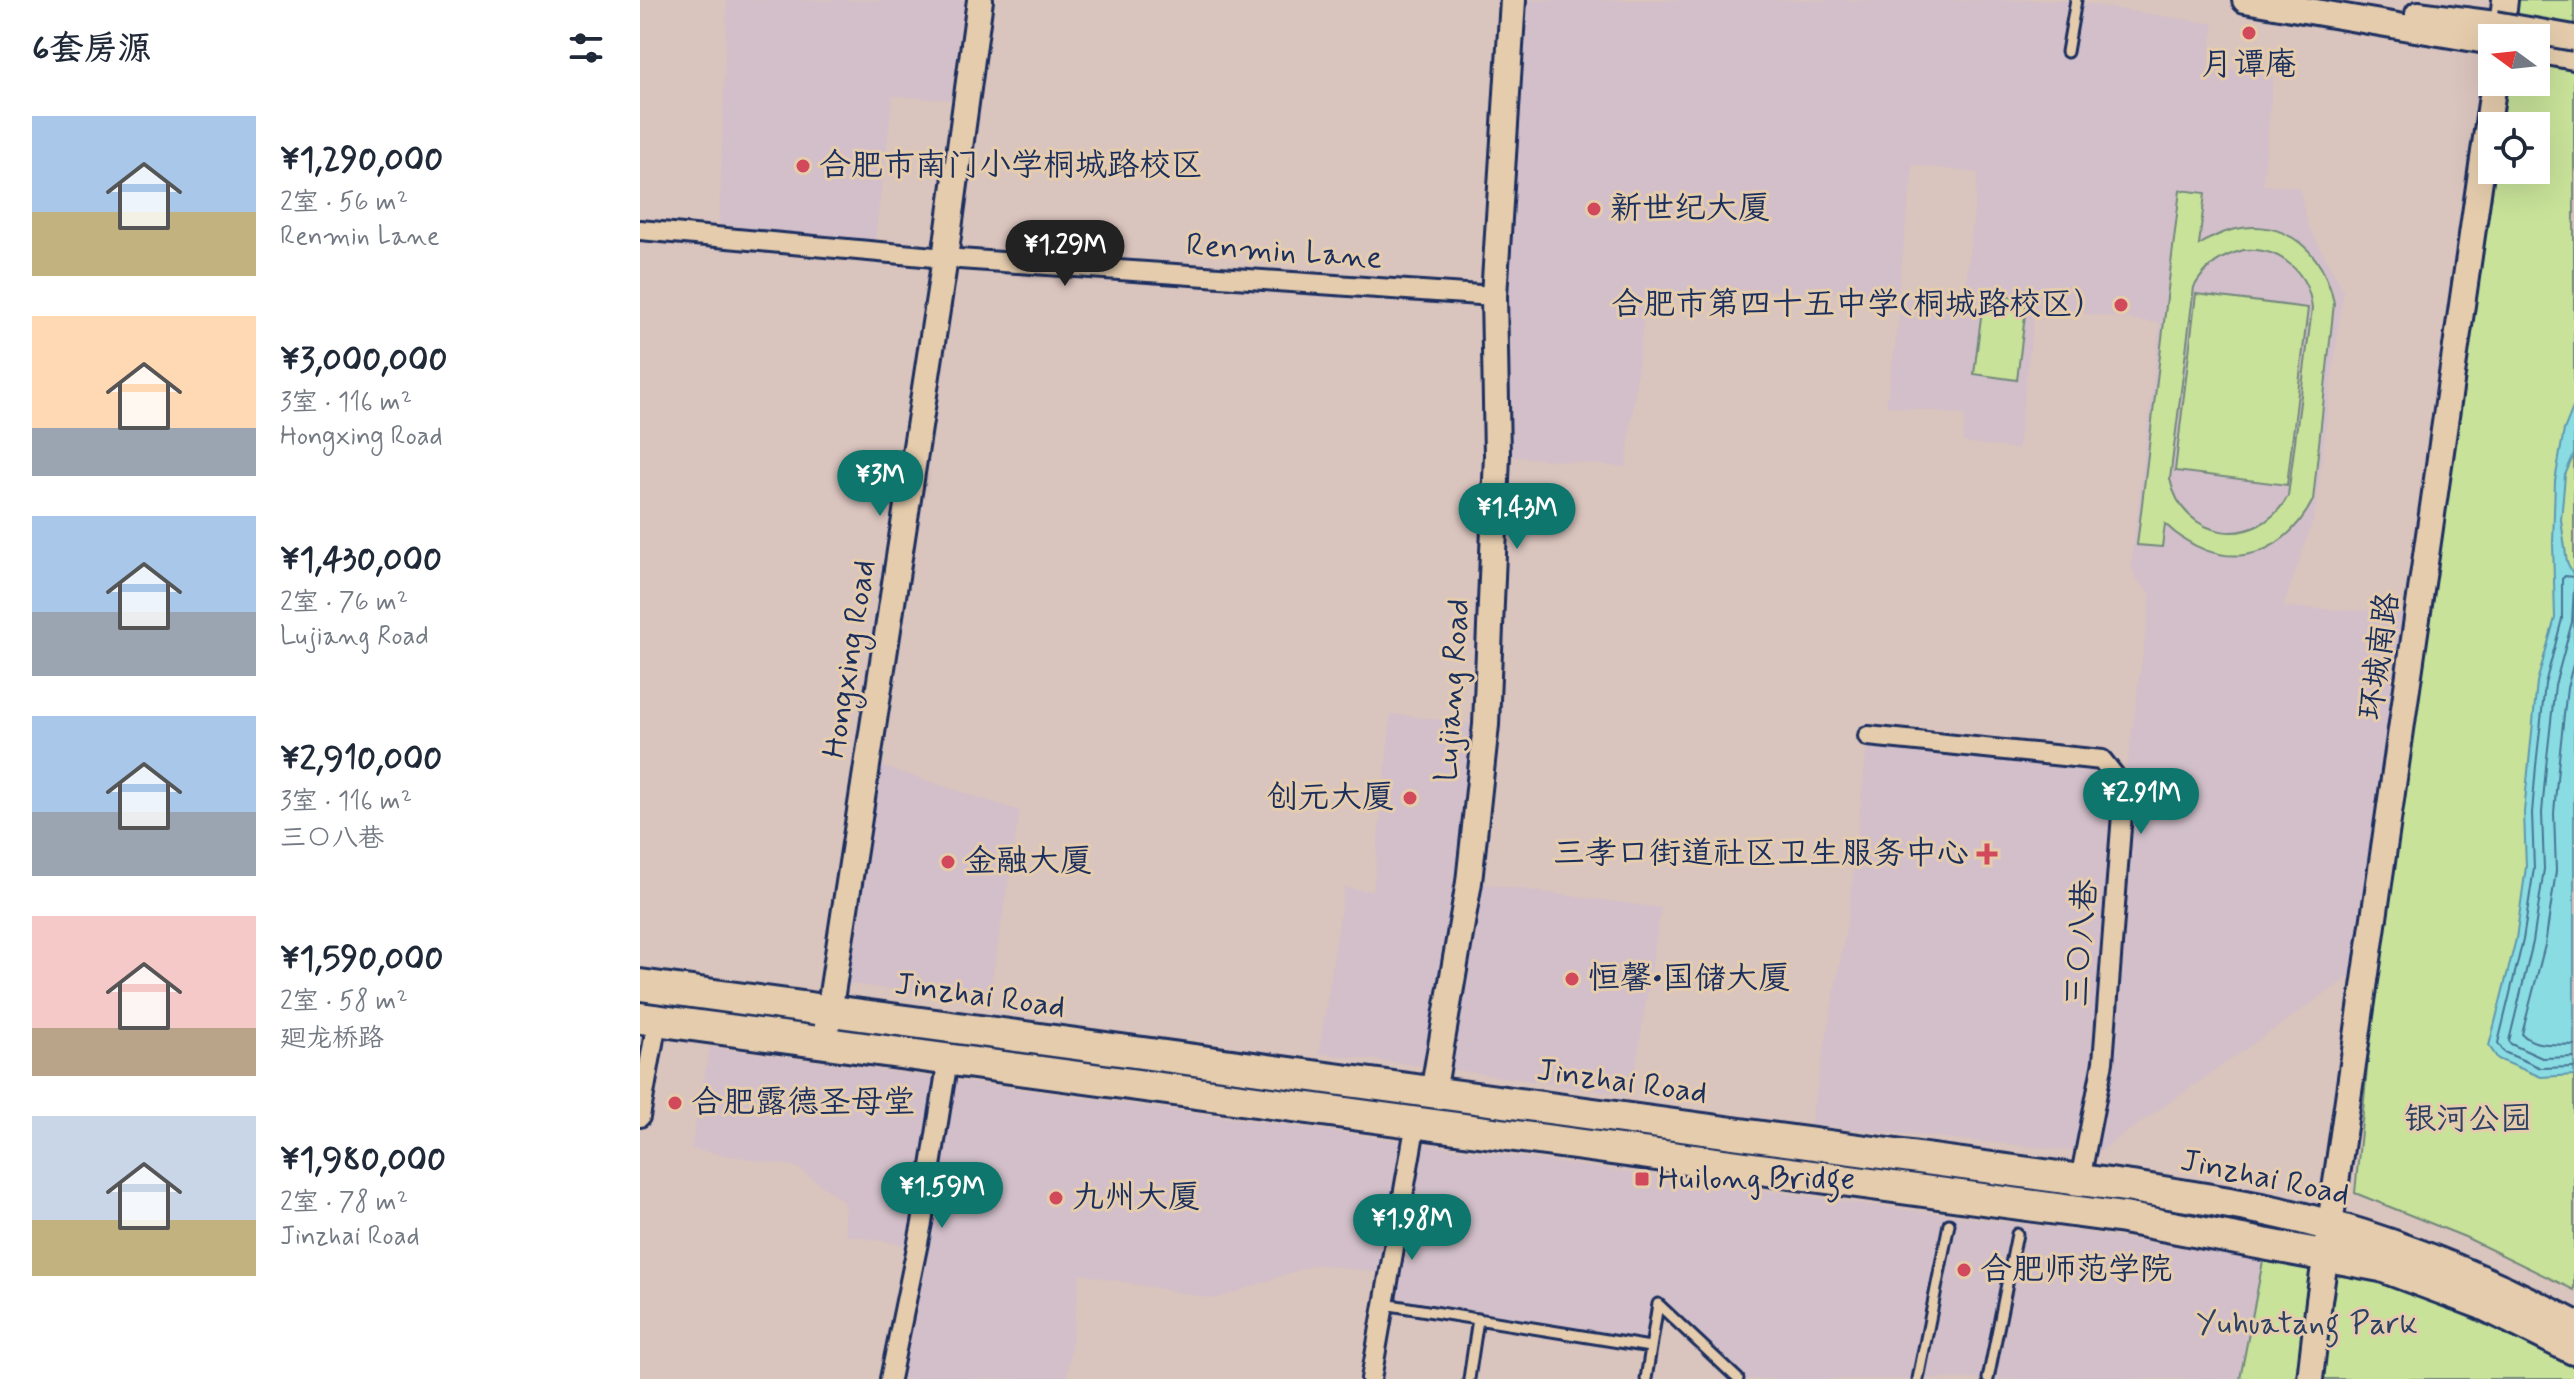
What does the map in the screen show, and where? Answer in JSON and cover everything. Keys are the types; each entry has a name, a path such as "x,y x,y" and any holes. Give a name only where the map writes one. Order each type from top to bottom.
{"main road":[{"name":"Jinzhai Road","path":"640,985 2080,1180 2272,1211 2381,1266 2432,1283 2520,1321 2574,1349"},
{"name":"Jinzhai Road","path":"648,1019 2124,1218 2390,1244 2440,1262 2574,1326"}],"street":[{"name":"Hongxing Road","path":"824,1043 945,258 980,0"},
{"name":"Lujiang Road","path":"1433,1093 1469,882 1486,725 1497,455 1494,296 1513,0"},
{"path":"2245,0 2478,32"},
{"path":"2322,0 2478,31"},
{"path":"2499,24 2505,0"},
{"path":"2550,37 2574,38"},
{"path":"2550,53 2574,57"},
{"name":"环城南路","path":"2310,1379 2492,96"},
{"name":"Renmin Lane","path":"640,230 945,258 1494,296"},
{"name":"三〇八巷","path":"1868,736 2102,760 2124,788 2103,1062 2080,1180"},
{"path":"640,1117 648,1019"},
{"path":"890,1379 922,1223 946,1072"},
{"path":"1371,1379 1413,1139"}],"lane":[{"path":"2067,52 2076,0"},
{"path":"1918,1379 1949,1224"},
{"path":"1988,1379 2017,1234"},
{"path":"1384,1304 1650,1347"},
{"path":"1646,1379 1658,1304 1738,1379"},
{"path":"1469,1379 1478,1319"}],"shaded area":[{"name":"合肥市南门小学桐城路校区","path":"727,0 965,0 950,100 893,96 874,245 719,231"},
{"path":"1513,0 2062,0 2214,24 2208,66 2273,76 2263,185 2299,187 2308,226 2343,290 2315,515 2283,607 2410,613 2391,776 2353,974 2097,1153 1810,1125 1848,919 1868,736 2102,760 2124,787 2151,595 2136,578 2131,566 2160,323 2035,307 2018,449 1963,442 1965,415 1886,406 1902,297 1964,302 1978,173 1913,165 1898,295 1717,289 1645,307 1626,467 1497,455"},
{"path":"1391,714 1486,725 1470,882 1661,908 1631,1096 1319,1053 1344,888 1373,891"},
{"path":"866,761 1020,811 988,1002 843,983"},
{"path":"710,1047 2085,1232 2263,1261 2240,1379 1738,1379 1658,1304 1650,1347 1384,1304 1389,1274 1316,1264 1215,1299 1080,1274 1067,1379 890,1379 917,1247 846,1235 844,1202 797,1167 691,1149"}],"green space":[{"name":"银河公园","path":"2510,0 2574,0 2574,1290 2465,1237 2355,1193 2376,977 2490,184 2550,184 2550,112 2495,112 2497,96 2550,96 2550,24 2507,24"},
{"path":"2180,190 2205,193 2199,245 2221,233 2243,228 2264,228 2284,233 2301,244 2327,279 2334,303 2313,500 2299,522 2283,538 2265,549 2246,555 2226,555 2205,550 2185,540 2165,524 2162,547 2137,545","holes":["2244,250 2270,253 2291,265 2305,284 2312,309 2288,496 2275,514 2259,525 2241,531 2223,531 2205,526 2190,516 2178,500 2170,479 2194,287 2204,273 2221,259"]},
{"path":"1984,293 2027,299 2017,380 1974,374"},
{"path":"2196,294 2308,308 2287,485 2175,471"},
{"name":"Yuhuatang Park","path":"2263,1261 2400,1285 2574,1366 2574,1379 2240,1379"}],"water":[{"path":"2574,405 2574,454 2565,475 2561,520 2567,562 2574,576 2574,1075 2541,1077 2498,1059 2489,1046 2516,939 2526,867 2524,812 2537,682 2555,618 2555,481 2564,430"}],"place":[{"name":"月谭庵","path":"2249,33"},
{"name":"合肥市南门小学桐城路校区","path":"803,166"},
{"name":"新世纪大厦","path":"1594,209"},
{"name":"合肥市第四十五中学(桐城路校区）","path":"2121,305"},
{"name":"创元大厦","path":"1410,798"},
{"name":"三孝口街道社区卫生服务中心","path":"1987,854"},
{"name":"金融大厦","path":"948,862"},
{"name":"恒馨•国储大厦","path":"1572,979"},
{"name":"合肥露德圣母堂","path":"675,1103"},
{"name":"Huilong Bridge","path":"1642,1179"},
{"name":"九州大厦","path":"1056,1198"},
{"name":"合肥师范学院","path":"1964,1270"}]}
